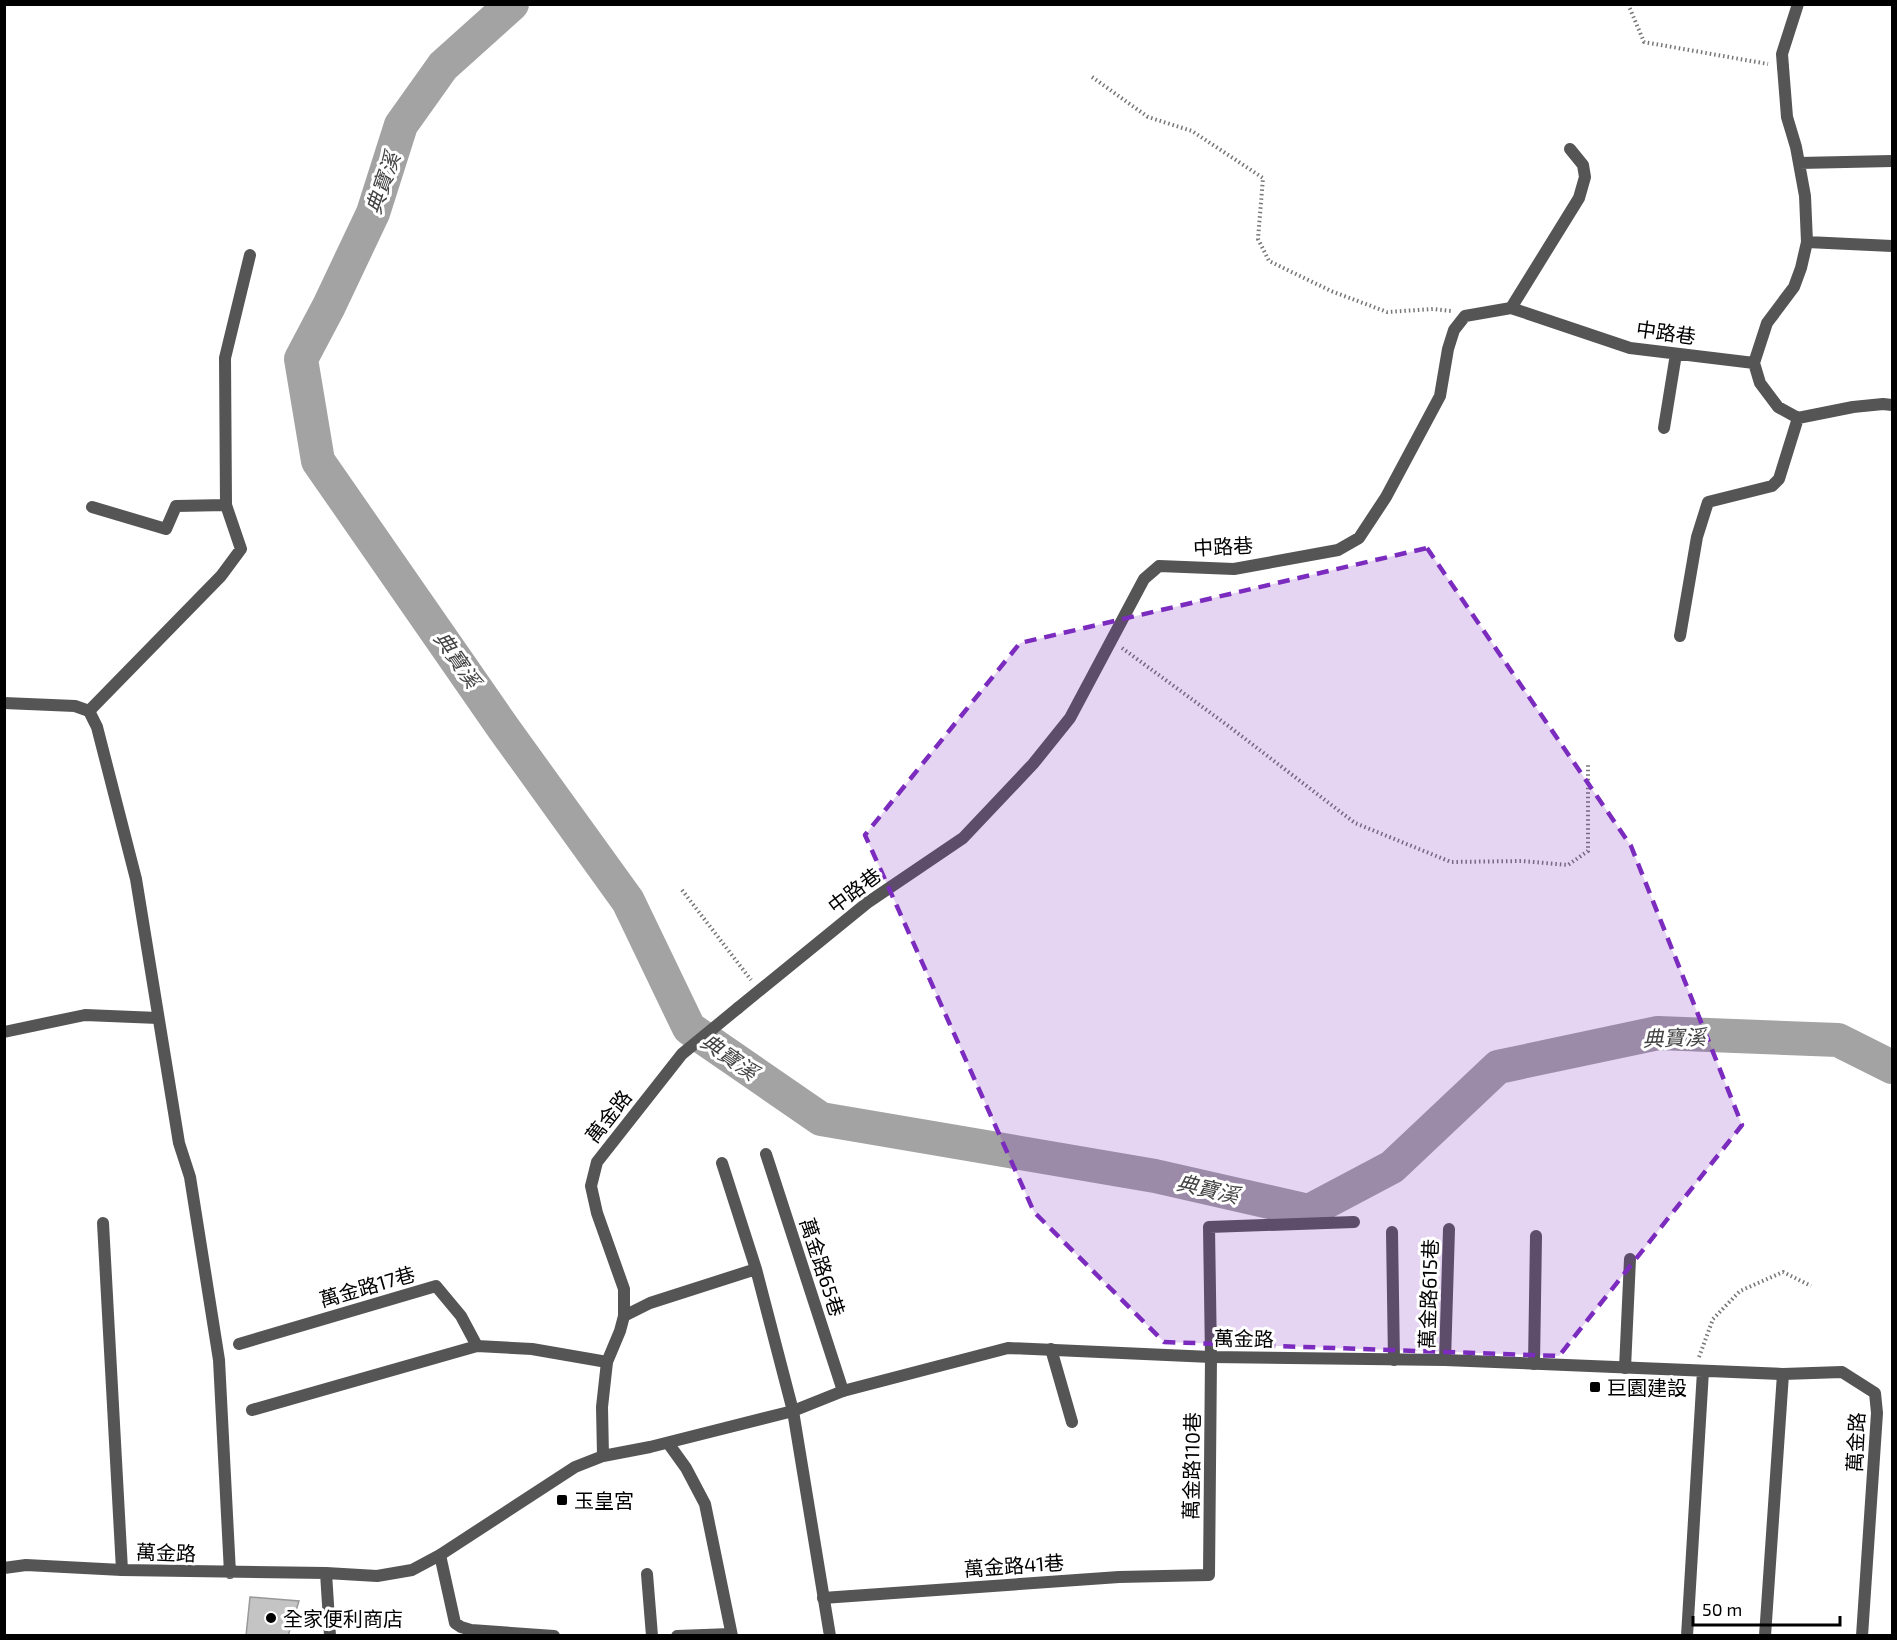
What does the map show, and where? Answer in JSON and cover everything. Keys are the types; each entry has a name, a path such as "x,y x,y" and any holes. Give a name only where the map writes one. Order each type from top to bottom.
{"street":[{"path":"1798,4 1782,54 1787,117 1805,196 1807,243 1794,287 1767,323 1755,363 1760,383 1778,407 1798,418 1853,407 1893,405"},
{"path":"1511,308 1579,198 1584,177 1583,165 1570,149"},
{"path":"1799,163 1893,161"},
{"path":"1807,243 1893,246"},
{"path":"89,711 221,576 241,549 226,505 225,358 250,255"},
{"name":"中路巷","path":"738,1008 867,903 963,838 1033,764 1070,718 1144,579 1159,566 1234,569 1338,550 1359,538 1378,511 1440,396 1448,349 1454,330 1465,316 1511,308 1630,348 1755,363"},
{"path":"1664,428 1676,354"},
{"path":"1680,636 1697,537 1708,502 1772,486 1779,479 1798,418"},
{"path":"92,507 166,529 176,506 226,505"},
{"path":"4,703 75,706 89,711 98,727 136,879 179,1143 190,1177 219,1360 230,1573"},
{"name":"萬金路","path":"603,1456 602,1407 607,1362 624,1316 624,1289 597,1213 591,1186 597,1162 682,1054 738,1008"},
{"path":"4,1032 85,1015 158,1018"},
{"name":"萬金路65巷","path":"766,1154 843,1391"},
{"path":"722,1163 756,1269 793,1411 830,1635"},
{"name":"萬金路110巷","path":"1209,1575 1211,1357 1209,1227 1354,1222"},
{"path":"104,1223 122,1570"},
{"name":"萬金路615巷","path":"1445,1360 1449,1229"},
{"path":"1392,1232 1394,1360"},
{"path":"1534,1364 1536,1236"},
{"path":"1625,1368 1630,1259"},
{"path":"624,1316 650,1303 756,1269"},
{"name":"萬金路17巷","path":"239,1344 436,1286 461,1316 477,1346"},
{"path":"252,1410 477,1346 532,1349 607,1362"},
{"name":"萬金路","path":"4,1568 26,1565 122,1570 377,1576 412,1570 440,1555 575,1467 603,1456 668,1443 793,1411 843,1391 1008,1348 1211,1357 1445,1360 1783,1374 1842,1372 1875,1393 1877,1413 1862,1635"},
{"path":"1052,1349 1072,1422"},
{"path":"1687,1635 1699,1371"},
{"path":"1765,1635 1783,1374"},
{"path":"668,1443 687,1468 705,1504 731,1635 677,1635"},
{"path":"440,1555 455,1623 471,1630 554,1635"},
{"path":"326,1574 330,1635"},
{"path":"647,1574 652,1635"},
{"name":"萬金路41巷","path":"823,1598 1119,1576 1209,1575"}],"path":[{"path":"1628,4 1644,42 1783,67"},
{"path":"1092,77 1148,117 1192,131 1263,178 1258,239 1269,261 1331,291 1387,312 1433,309 1449,310 1465,316"},
{"path":"1111,641 1227,725 1355,823 1450,862 1522,861 1568,865 1588,851 1588,764"},
{"path":"682,890 744,973 760,990"},
{"path":"1699,1371 1701,1348 1713,1319 1740,1291 1783,1272 1811,1286"}],"highlighted area":[{"path":"1427,548 1631,846 1742,1125 1559,1356 1164,1342 1034,1212 865,835 1020,643"}],"building":[{"name":"全家便利商店","path":"250,1597 299,1601 288,1636 246,1636"}],"waterway":[{"name":"典寶溪","path":"512,4 443,66 401,125 373,213 301,359 318,461 504,729 628,901 689,1028 821,1119 1155,1176 1309,1211 1392,1167 1498,1067 1658,1033 1838,1040 1892,1067"}],"place":[{"name":"巨園建設","path":"1595,1387"},
{"name":"玉皇宮","path":"562,1500"},
{"name":"全家便利商店","path":"271,1618"}]}
